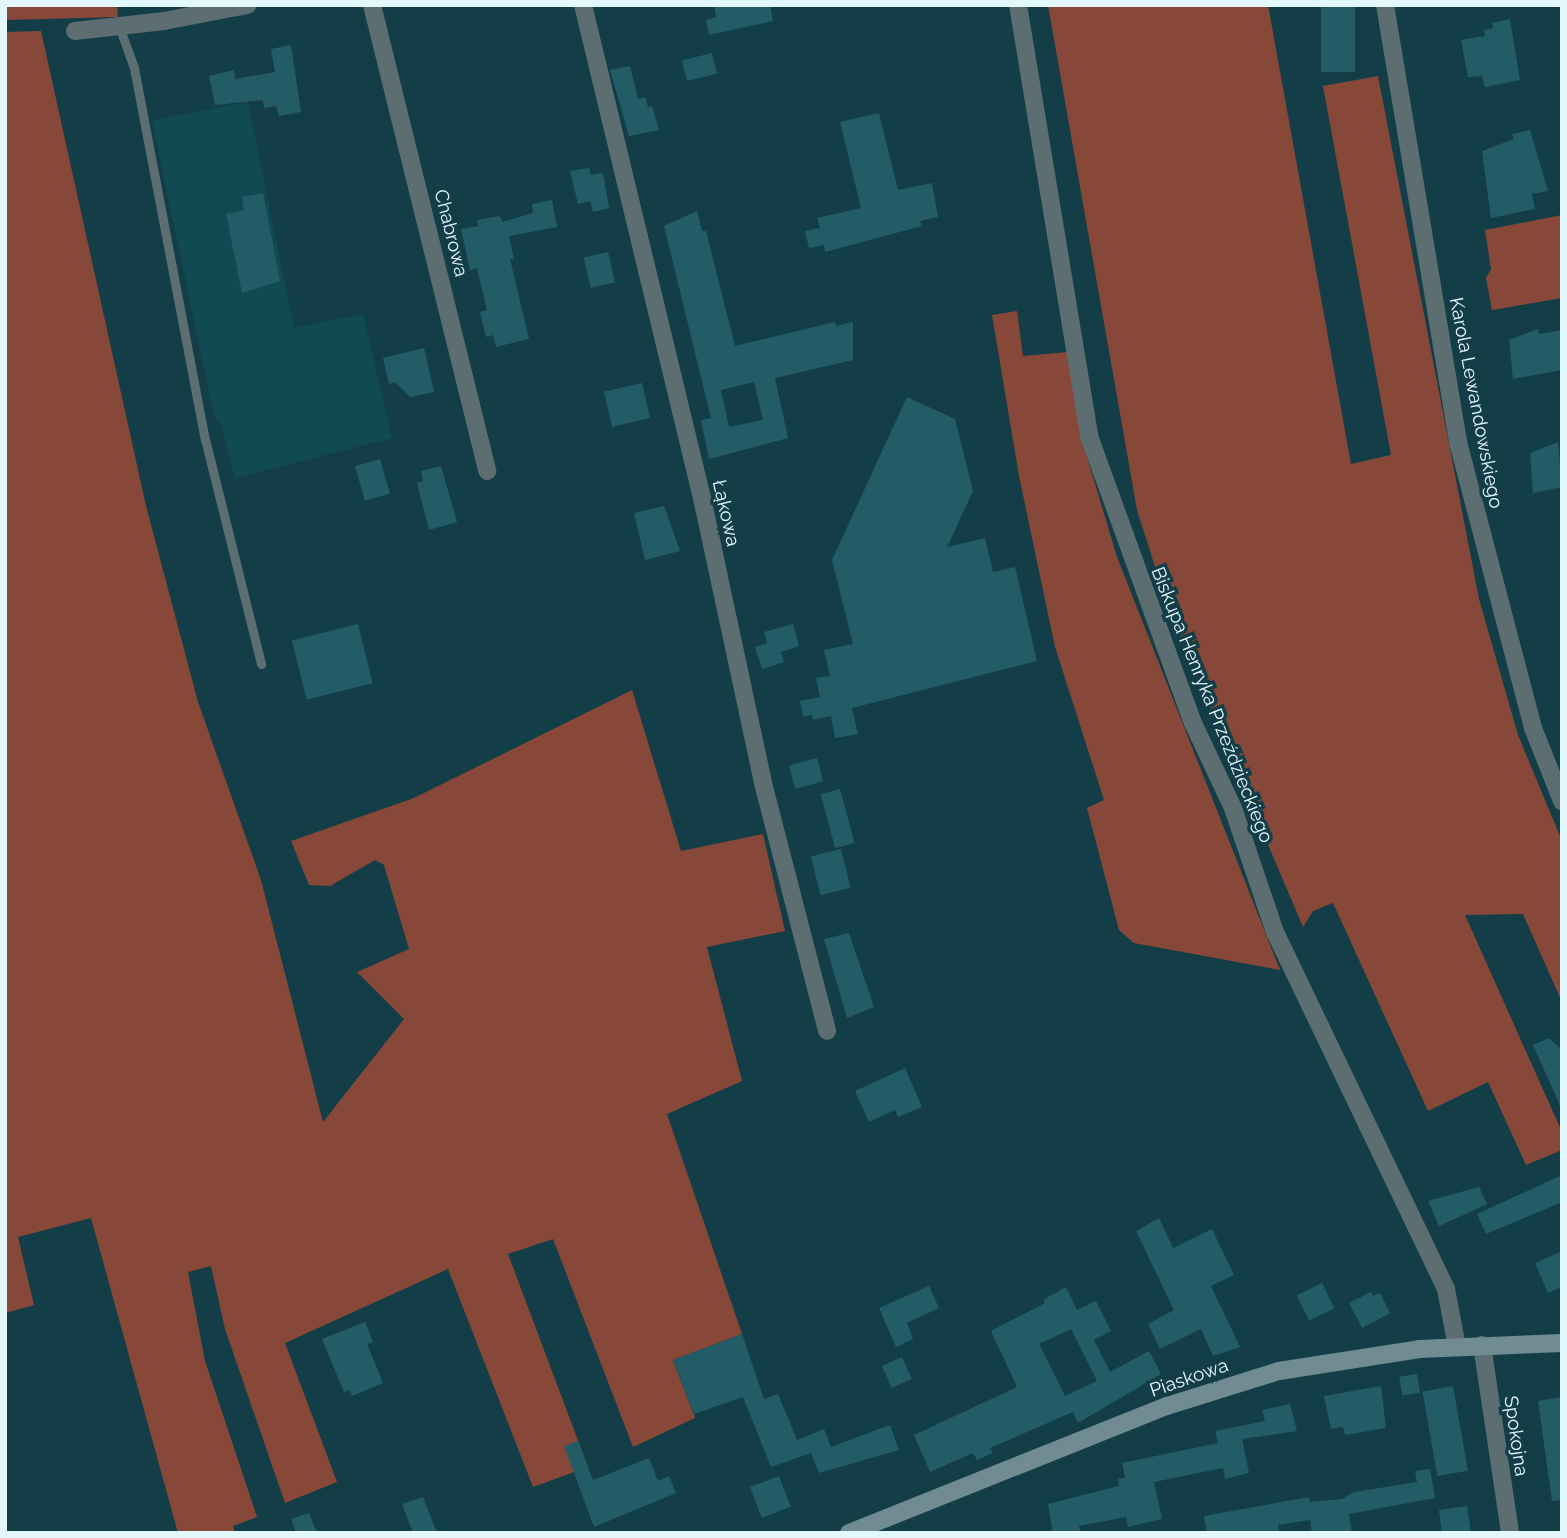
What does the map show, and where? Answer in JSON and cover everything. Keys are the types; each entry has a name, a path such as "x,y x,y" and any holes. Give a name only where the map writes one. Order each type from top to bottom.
{"street":[{"path":"75,31 247,5"},
{"name":"Chabrowa","path":"372,5 487,471"},
{"name":"Łąkowa","path":"583,5 702,498 763,783 827,1031"},
{"name":"Biskupa Henryka Przeździeckiego","path":"1018,5 1089,436 1188,710 1233,808 1275,932 1446,1289 1457,1347"},
{"name":"Karola Lewandowskiego","path":"1385,5 1458,442 1530,717 1562,801"},
{"name":"Piaskowa","path":"849,1533 877,1528 1223,1387 1362,1356 1482,1345 1562,1343"},
{"name":"Spokojna","path":"1482,1345 1510,1533"}],"lane":[{"path":"119,26 140,92 205,439 261,664"}],"shaded area":[{"path":"5,5 117,5 118,17 5,20"},
{"path":"1048,5 1268,5 1351,464 1391,455 1323,86 1378,76 1479,599 1518,735 1562,841 1562,1002 1523,914 1465,915 1562,1132 1562,1150 1526,1165 1488,1082 1428,1111 1333,903 1313,911 1303,927 1170,614 1137,510"},
{"path":"41,31 146,506 198,702 261,880 323,1122 404,1019 357,972 409,949 384,865 375,860 330,886 309,885 291,841 414,798 632,690 681,851 763,834 785,931 707,947 742,1081 667,1114 742,1334 673,1360 695,1418 633,1447 553,1239 508,1254 588,1467 533,1487 448,1269 285,1343 337,1482 285,1503 225,1329 211,1266 188,1272 205,1361 257,1517 233,1526 235,1533 178,1533 91,1218 18,1237 34,1305 5,1313 5,32"},
{"path":"248,102 294,328 363,314 392,438 235,478 221,424 214,416 152,120"},
{"path":"1562,215 1562,298 1492,310 1486,278 1491,269 1485,230"},
{"path":"1017,311 1023,356 1068,352 1087,457 1117,557 1280,970 1134,943 1119,930 1087,808 1104,800 1055,647 1019,476 992,315"}],"building":[{"path":"714,5 770,5 773,21 709,35 706,20 716,17"},
{"path":"1321,5 1355,5 1355,72 1321,72"},
{"path":"1510,19 1520,80 1485,87 1482,76 1468,77 1461,40 1485,36 1484,30 1493,28 1492,23"},
{"path":"291,45 301,112 279,116 276,106 264,108 263,100 215,105 209,76 234,70 235,79 275,72 271,49"},
{"path":"712,53 717,73 687,81 682,60"},
{"path":"630,66 638,99 645,97 648,107 652,106 659,130 629,136 610,70"},
{"path":"879,113 898,190 932,183 938,217 920,221 922,226 825,252 824,245 809,248 805,231 820,228 817,218 861,208 840,122"},
{"path":"1530,130 1548,191 1532,194 1535,209 1491,218 1482,151 1514,139 1512,134"},
{"path":"589,168 591,175 603,173 609,208 593,212 590,201 578,204 570,171"},
{"path":"263,193 280,281 242,293 226,214 244,210 242,197"},
{"path":"552,200 557,227 509,236 514,259 510,259 529,339 496,347 493,335 486,337 480,312 487,310 477,268 470,270 461,229 478,226 477,220 500,216 502,222 533,213 532,204"},
{"path":"697,211 702,231 706,231 735,346 835,322 836,326 853,322 853,360 775,378 788,438 709,459 701,420 711,418 664,226","holes":["754,382 763,420 729,427 721,390"]},
{"path":"608,252 615,282 591,288 584,258"},
{"path":"1538,329 1539,334 1562,330 1562,370 1513,379 1509,340"},
{"path":"424,348 434,392 410,397 395,382 389,384 383,358"},
{"path":"642,383 650,418 612,427 604,392"},
{"path":"907,397 955,419 973,491 947,547 985,538 993,572 1015,567 1037,661 852,708 858,734 835,738 831,716 813,720 812,715 803,717 800,701 820,697 816,678 830,676 824,650 853,644 832,560"},
{"path":"1558,442 1562,487 1533,493 1530,453"},
{"path":"380,459 390,494 365,501 355,466"},
{"path":"441,466 457,522 429,530 417,483 423,481 421,471"},
{"path":"664,506 680,551 645,560 634,513"},
{"path":"358,624 373,683 307,700 292,640"},
{"path":"793,624 799,646 781,652 784,662 762,669 755,647 767,643 764,632"},
{"path":"817,758 823,781 795,789 789,766"},
{"path":"840,789 854,843 835,848 821,794"},
{"path":"841,849 851,888 821,895 811,856"},
{"path":"849,933 874,1007 847,1018 824,939"},
{"path":"1549,1038 1562,1050 1562,1110 1533,1045"},
{"path":"905,1068 922,1107 898,1117 895,1110 869,1122 855,1091"},
{"path":"1562,1175 1562,1202 1486,1234 1477,1214"},
{"path":"1479,1187 1487,1204 1439,1226 1428,1201"},
{"path":"1159,1218 1173,1248 1212,1229 1234,1275 1211,1286 1240,1347 1213,1356 1201,1329 1160,1349 1148,1324 1174,1310 1136,1231"},
{"path":"1562,1251 1562,1287 1548,1293 1535,1263"},
{"path":"1322,1283 1334,1308 1309,1320 1297,1295"},
{"path":"929,1286 939,1308 907,1323 913,1339 896,1347 879,1308"},
{"path":"1066,1287 1077,1310 1096,1301 1111,1331 1094,1340 1110,1372 1149,1351 1161,1374 1078,1423 1073,1412 990,1448 993,1453 977,1460 973,1453 930,1472 914,1435 1017,1387 991,1331 1045,1303 1043,1300","holes":["1071,1329 1097,1381 1065,1396 1039,1344"]},
{"path":"1371,1292 1373,1296 1380,1293 1390,1313 1362,1328 1349,1303"},
{"path":"365,1322 373,1342 367,1344 383,1383 352,1396 350,1390 344,1392 322,1339"},
{"path":"742,1334 764,1399 778,1394 797,1440 824,1429 831,1447 890,1425 899,1450 819,1473 811,1453 771,1467 743,1397 694,1414 673,1360"},
{"path":"902,1357 912,1379 892,1388 882,1366"},
{"path":"1417,1374 1420,1393 1402,1396 1399,1377"},
{"path":"1381,1386 1386,1428 1345,1435 1343,1427 1331,1429 1324,1396"},
{"path":"1453,1386 1468,1471 1437,1476 1422,1391"},
{"path":"1562,1397 1562,1500 1552,1501 1538,1401"},
{"path":"1290,1404 1297,1431 1242,1439 1249,1473 1225,1479 1223,1468 1154,1482 1162,1519 1128,1527 1126,1517 1079,1526 1080,1531 1053,1533 1048,1504 1119,1486 1118,1479 1125,1478 1122,1463 1218,1443 1215,1431 1265,1421 1262,1410"},
{"path":"578,1441 593,1480 649,1458 658,1481 669,1476 676,1493 594,1527 564,1446"},
{"path":"1430,1469 1435,1498 1349,1514 1352,1533 1312,1533 1310,1520 1278,1525 1279,1533 1207,1533 1204,1516 1309,1497 1310,1502 1342,1499 1354,1492 1417,1482 1415,1471"},
{"path":"779,1476 791,1507 762,1518 750,1487"},
{"path":"423,1497 437,1533 413,1533 402,1504"},
{"path":"1467,1506 1471,1533 1442,1533 1439,1510"},
{"path":"309,1513 317,1533 296,1533 291,1519"}]}
